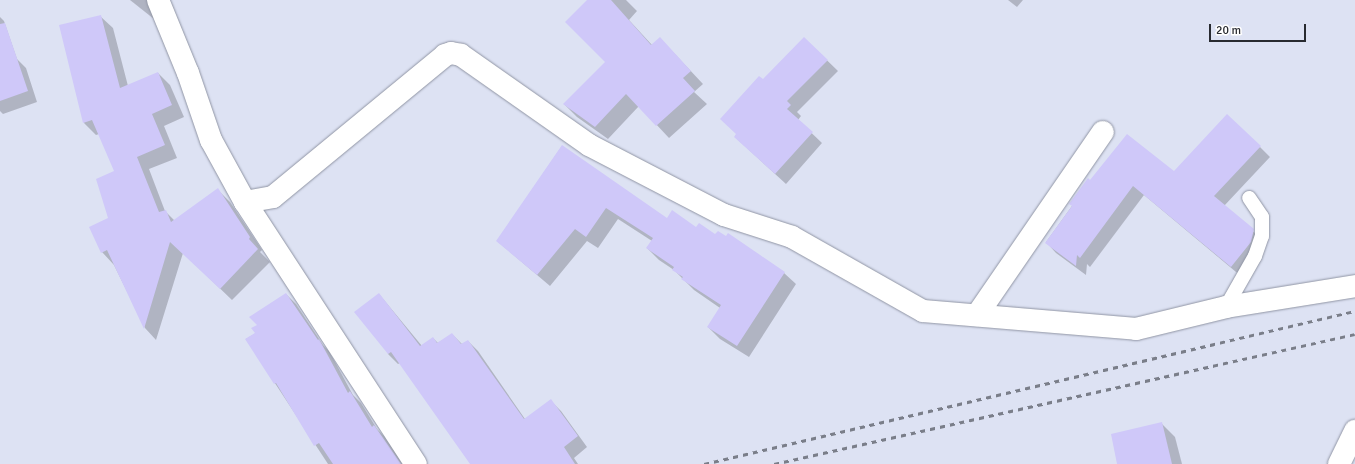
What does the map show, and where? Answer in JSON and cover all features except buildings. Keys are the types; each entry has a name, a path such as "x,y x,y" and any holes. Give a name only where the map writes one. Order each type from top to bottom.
{"street":[{"path":"158,0 188,73 211,140 245,202 416,464"},
{"path":"245,202 274,197 445,55 451,53 461,55 590,144 724,215 792,237 923,311 1136,329 1226,307 1355,286"},
{"path":"977,315 1103,132"},
{"path":"1339,464 1355,431"}],"lane":[{"path":"1226,307 1255,256 1262,236 1262,217 1249,198"}],"railway":[{"path":"704,464 1355,311"},
{"path":"774,464 1355,334"}]}
